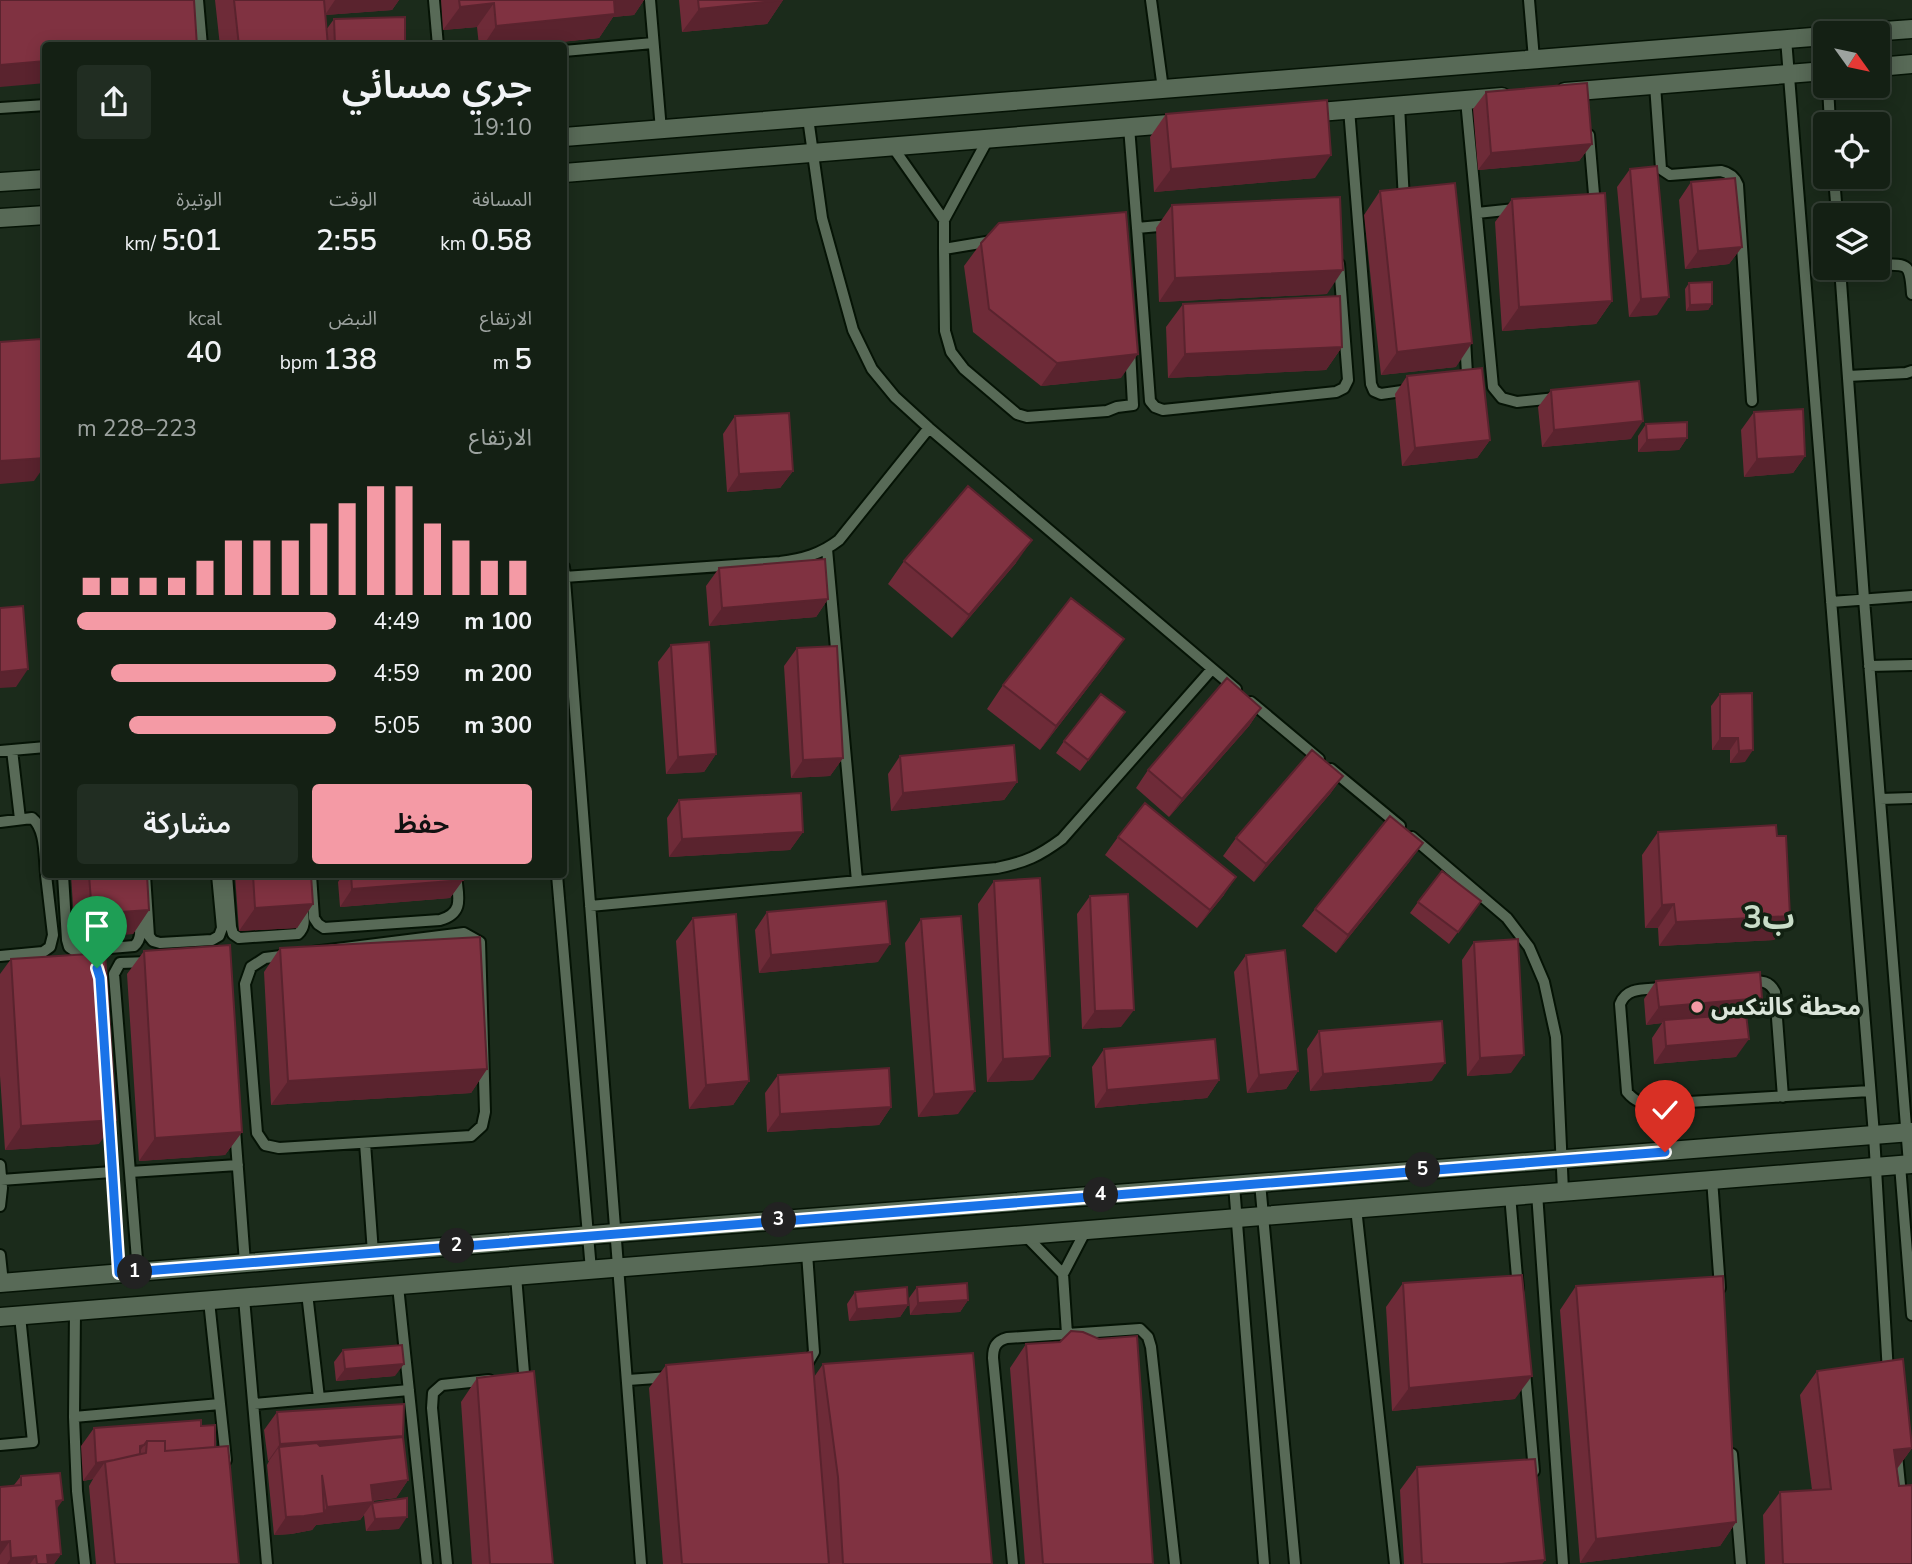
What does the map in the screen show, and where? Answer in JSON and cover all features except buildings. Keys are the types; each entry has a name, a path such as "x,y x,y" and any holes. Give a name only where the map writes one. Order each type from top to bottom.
{"street":[{"path":"1890,31 1912,29"},
{"path":"567,137 1786,39 1813,41"},
{"path":"1890,66 1912,64"},
{"path":"1545,94 1585,97 1655,85 1813,72"},
{"path":"1294,114 1519,96"},
{"path":"567,173 1198,122"},
{"path":"0,182 42,179"},
{"path":"0,219 42,215"},
{"path":"2,1283 1909,1132"},
{"path":"0,1317 1907,1164"}],"lane":[{"path":"198,0 202,42"},
{"path":"434,0 438,42"},
{"path":"650,0 661,130"},
{"path":"1151,0 1163,89"},
{"path":"1529,0 1534,59"},
{"path":"1786,39 1874,1135 1889,1384"},
{"path":"567,51 653,43"},
{"path":"1655,85 1661,169 1670,175 1727,172 1738,185 1752,401"},
{"path":"1466,100 1493,387 1502,398 1517,402 1572,397"},
{"path":"0,107 42,105"},
{"path":"1399,105 1404,201 1418,204"},
{"path":"1349,109 1371,384 1374,391 1381,394 1419,389"},
{"path":"808,118 822,218 852,330 872,369 895,397 1507,918 1530,947 1544,982 1556,1037 1563,1191"},
{"path":"1587,118 1595,213"},
{"path":"1129,127 1150,401 1156,407 1163,410 1336,392 1344,388 1348,380 1337,247"},
{"path":"988,139 944,220 945,331 951,352 964,369 1017,414 1027,417 1107,411 1133,405 1130,335"},
{"path":"892,146 944,220"},
{"path":"1581,202 1594,201"},
{"path":"1476,213 1529,207"},
{"path":"1137,228 1178,224"},
{"path":"944,249 999,239"},
{"path":"1890,264 1906,267 1911,274 1912,294"},
{"path":"1841,280 1869,666 1909,1132 1907,1164 1912,1315"},
{"path":"1455,384 1462,381 1466,374 1464,329"},
{"path":"1848,376 1912,371"},
{"path":"567,577 780,562 812,556 839,540 929,428"},
{"path":"827,549 857,881"},
{"path":"1831,602 1912,596"},
{"path":"567,656 569,708 590,906 641,1564"},
{"path":"1869,666 1912,665"},
{"path":"590,906 997,868 1021,863 1043,853 1062,839 1212,669"},
{"path":"0,751 42,747"},
{"path":"12,750 20,819"},
{"path":"1880,799 1912,798"},
{"path":"0,822 32,818 39,825 42,846"},
{"path":"0,956 43,952 50,947 52,935 46,878"},
{"path":"63,878 68,943 72,949 79,951 130,948 138,944 141,936 135,878"},
{"path":"145,878 149,936 160,943 212,940 219,936 222,928 217,878"},
{"path":"227,878 232,930 242,939 294,935 301,931 304,923 300,878"},
{"path":"311,878 314,918 324,928 451,917 458,908 456,878"},
{"path":"557,878 591,1270"},
{"path":"464,933 480,942 485,1112 482,1126 471,1136 365,1143 279,1148 265,1145 257,1133 245,984 251,967 265,958 464,933"},
{"path":"138,1272 114,974 120,963 159,961"},
{"path":"0,967 13,966"},
{"path":"1735,982 1762,980 1775,992 1783,1097"},
{"path":"1671,988 1632,991 1621,999 1627,1092 1640,1103 1870,1091"},
{"path":"108,1102 119,1273"},
{"path":"235,1124 245,1263"},
{"path":"365,1143 373,1253"},
{"path":"0,1165 0,1206"},
{"path":"130,1172 238,1165"},
{"path":"1,1180 113,1172"},
{"path":"1712,1179 1721,1303"},
{"path":"1260,1183 1295,1564"},
{"path":"1234,1185 1264,1564"},
{"path":"1537,1193 1563,1564"},
{"path":"1510,1195 1520,1305"},
{"path":"1356,1208 1395,1564"},
{"path":"1067,1334 1063,1274 1086,1230"},
{"path":"1025,1235 1063,1274"},
{"path":"795,1371 807,1364 814,1352 807,1253"},
{"path":"0,1255 2,1283"},
{"path":"516,1276 525,1390"},
{"path":"398,1286 427,1564"},
{"path":"307,1293 318,1398"},
{"path":"244,1298 267,1564"},
{"path":"209,1301 227,1471"},
{"path":"75,1311 74,1417 77,1491 85,1564"},
{"path":"0,1445 33,1442 20,1316"},
{"path":"1013,1564 993,1351 995,1345 1007,1338 1140,1329 1145,1332 1150,1342 1175,1564"},
{"path":"1524,1359 1535,1482"},
{"path":"510,1378 524,1376"},
{"path":"628,1380 681,1376"},
{"path":"447,1564 432,1408 433,1393 442,1385 496,1379"},
{"path":"254,1404 409,1390"},
{"path":"74,1417 220,1404"},
{"path":"1731,1440 1741,1564"},
{"path":"1896,1446 1900,1485"}],"place":[{"name":"محطة كالتكس","path":"1697,1007"}],"district":[{"name":"ب3","path":"1769,917"}],"route":[{"path":"97,968 100,972 119,1273 1665,1152"}]}
